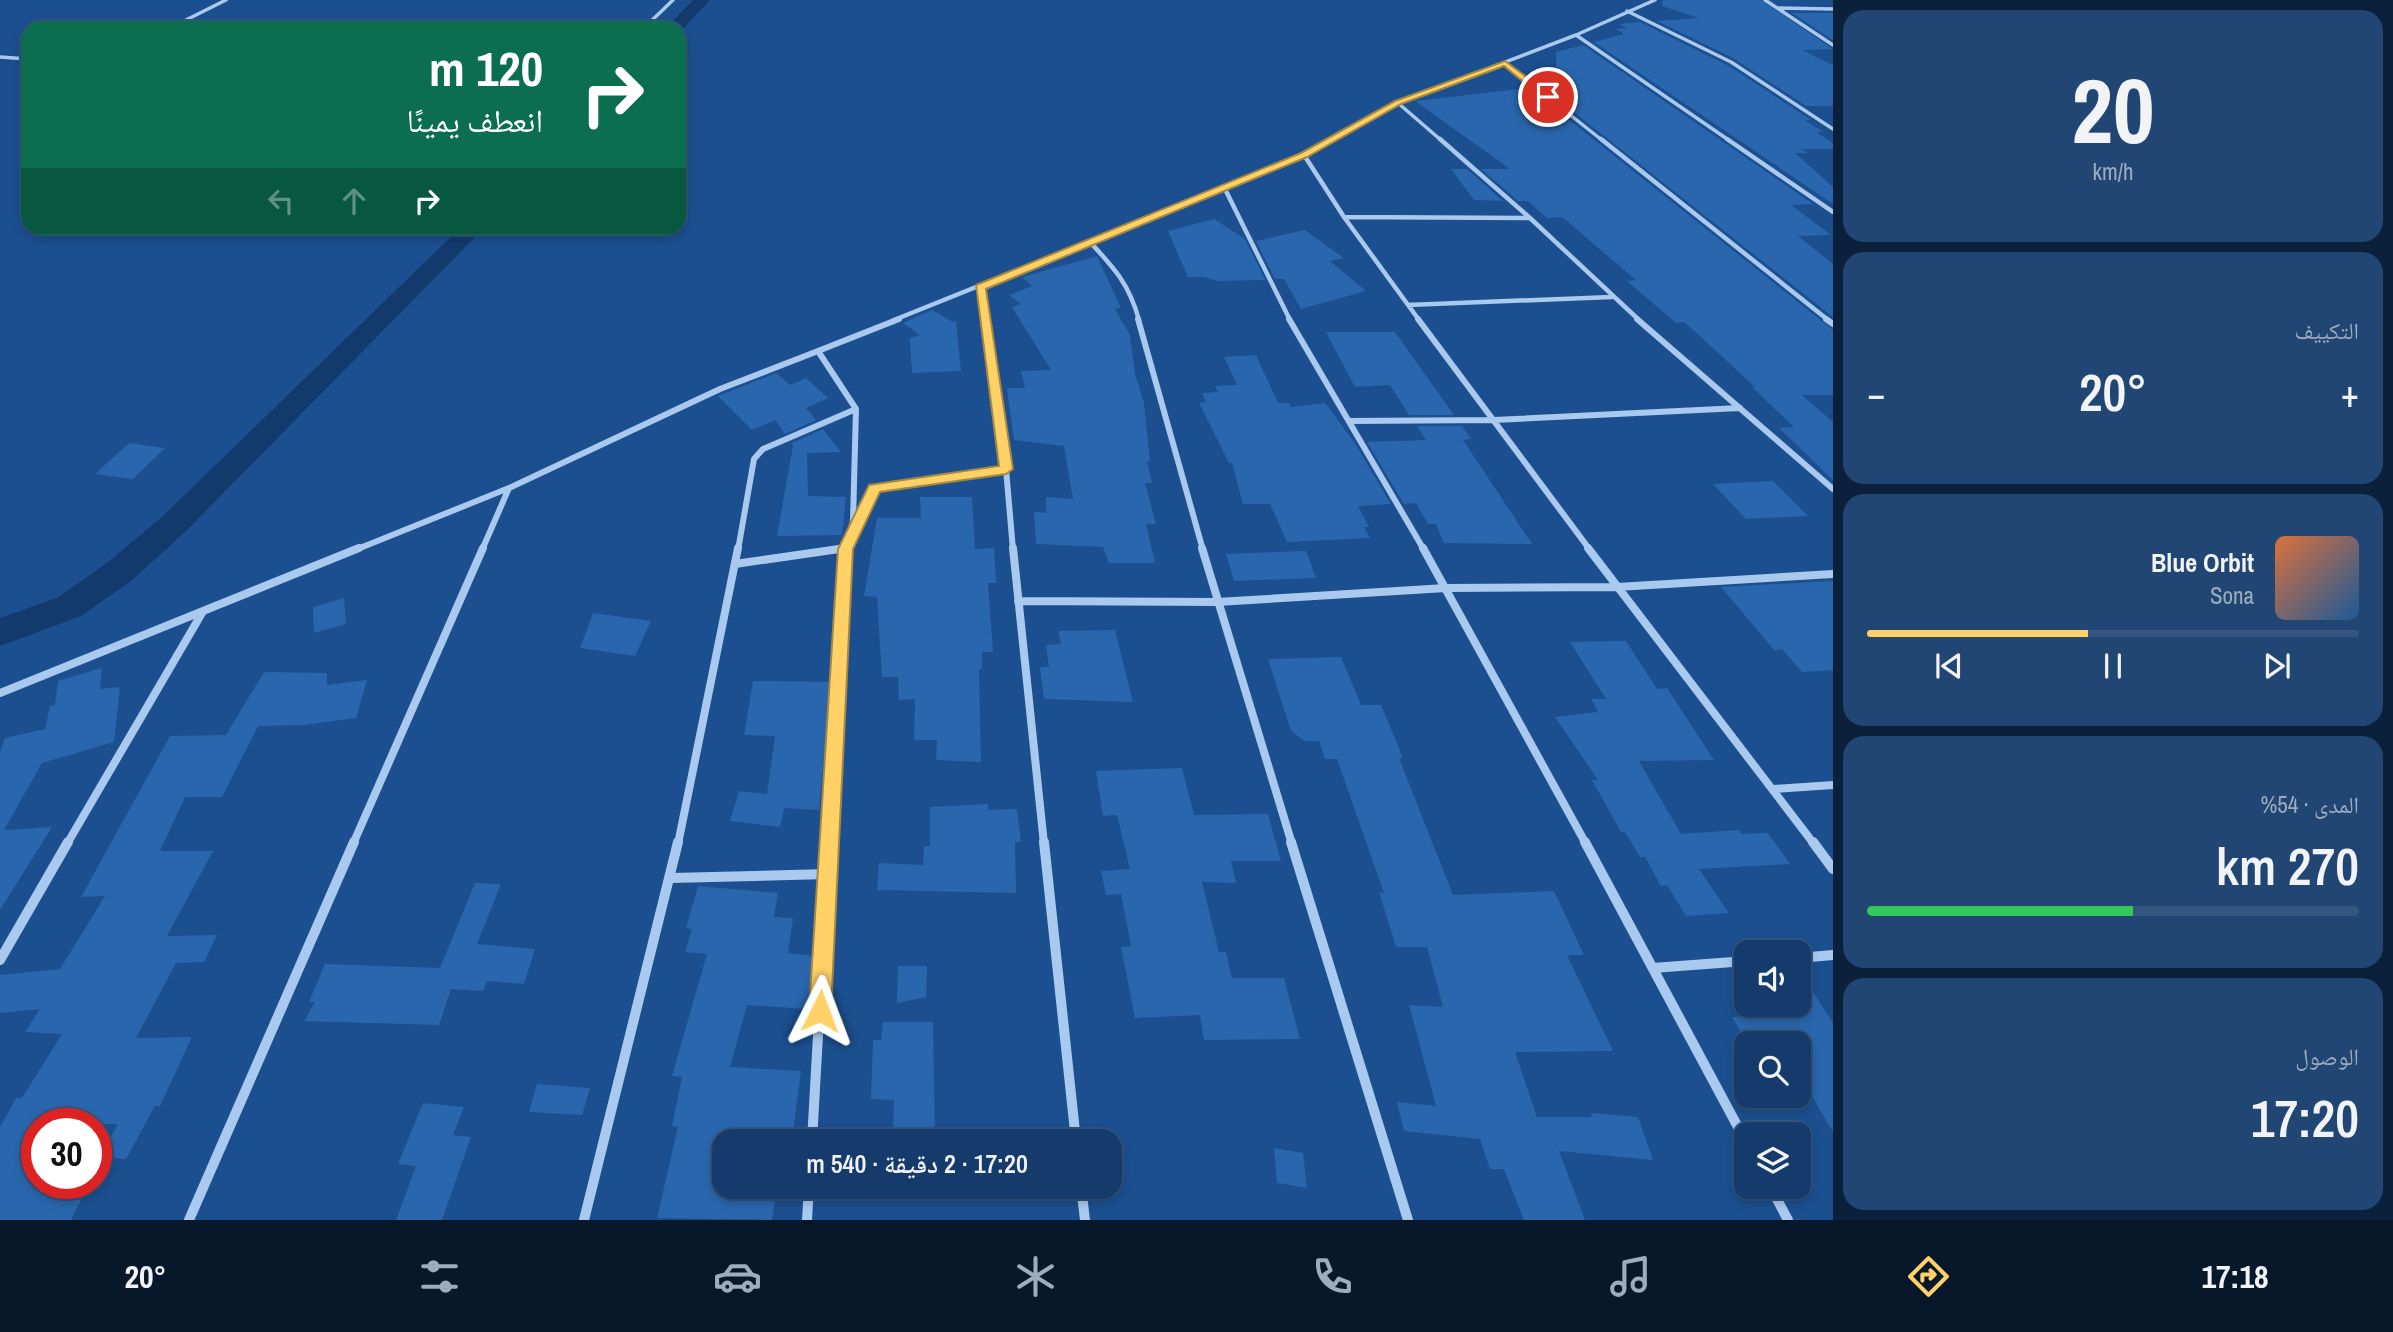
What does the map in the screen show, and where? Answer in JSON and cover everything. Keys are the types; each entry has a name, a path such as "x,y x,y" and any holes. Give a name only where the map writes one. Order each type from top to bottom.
{"street":[{"path":"184,21 226,0"},
{"path":"652,21 673,0"},
{"path":"0,693 509,488 720,389 1304,155 1398,103 1576,35 1655,0"},
{"path":"1765,0 1833,45"},
{"path":"1776,8 1833,9"},
{"path":"1627,11 1718,54 1833,129"},
{"path":"1576,35 1833,212"},
{"path":"0,57 21,58"},
{"path":"1505,63 1833,324"},
{"path":"1398,103 1530,218 1612,297 1833,489"},
{"path":"1304,155 1344,217 1408,305 1617,587 1833,869"},
{"path":"1224,187 1248,242 1280,302 1446,589 1735,1122"},
{"path":"1344,217 1530,218"},
{"path":"1090,242 1121,275 1133,299 1217,602 1408,1220"},
{"path":"980,287 1006,469 1075,1129"},
{"path":"1408,305 1612,297"},
{"path":"813,1129 845,549 853,520 856,410 818,351"},
{"path":"1349,421 1494,420 1740,408"},
{"path":"584,1220 671,878 757,453 856,410"},
{"path":"845,549 874,488 1006,469"},
{"path":"188,1220 509,488"},
{"path":"735,564 845,549"},
{"path":"1018,601 1217,602 1446,589 1617,587 1833,574"},
{"path":"0,960 203,612"},
{"path":"1774,789 1833,785"},
{"path":"671,878 828,874"},
{"path":"1811,957 1833,955"},
{"path":"1653,968 1734,962"},
{"path":"807,1220 808,1199"},
{"path":"1083,1199 1085,1220"},
{"path":"1777,1199 1788,1220"}],"building":[{"path":"1663,0 1761,0 1833,49 1802,50 1833,65 1833,106 1806,106 1733,58 1657,21 1699,18 1662,6"},
{"path":"1792,13 1833,13 1833,40"},
{"path":"1640,22 1729,66 1811,120 1805,120 1823,132 1816,132 1833,143 1833,149 1802,149 1808,153 1795,153 1833,187 1833,204 1594,42 1624,34 1616,29 1627,28 1619,24"},
{"path":"1583,45 1813,204 1791,205 1831,235 1798,236 1833,264 1833,317 1541,86 1557,85 1556,52"},
{"path":"1529,88 1833,330 1833,395 1802,395 1833,422 1833,480 1779,428 1794,427 1691,328 1684,322 1676,323 1627,281 1636,280 1562,217 1547,218 1528,201 1518,201 1481,169 1510,169 1415,101"},
{"path":"1451,169 1467,169 1503,201 1474,200"},
{"path":"1214,219 1245,239 1265,280 1217,281 1204,277 1188,277 1168,231"},
{"path":"1305,230 1344,258 1330,261 1366,291 1301,309 1284,279 1275,279 1256,241"},
{"path":"1097,256 1121,308 1115,309 1130,335 1135,374 1144,403 1150,461 1147,461 1152,483 1145,483 1156,524 1146,524 1155,563 1109,563 1103,547 1036,544 1034,512 1046,513 1046,497 1073,499 1064,446 1014,440 1007,388 1025,388 1021,371 1051,370 1012,307 1021,304 1009,295 1032,286 1022,277"},
{"path":"932,310 953,322 956,321 961,371 912,373 910,338 920,335 903,323"},
{"path":"1326,332 1395,332 1454,415 1409,415 1390,385 1355,387"},
{"path":"1256,355 1278,403 1289,403 1291,407 1325,403 1354,442 1391,504 1358,506 1369,527 1364,527 1370,538 1287,542 1270,504 1243,504 1232,463 1229,463 1199,403 1206,402 1202,393 1218,392 1215,386 1237,385 1224,357"},
{"path":"776,373 790,385 806,378 828,398 806,408 816,420 785,434 775,420 752,430 718,396"},
{"path":"1417,426 1462,426 1471,439 1463,440 1532,544 1444,543 1436,524 1428,524 1416,503 1404,504 1367,442 1426,440"},
{"path":"823,429 841,452 807,453 808,496 846,497 842,535 777,536 792,443"},
{"path":"129,443 165,448 133,479 95,474"},
{"path":"1773,481 1808,516 1746,519 1713,484"},
{"path":"920,497 972,497 975,549 994,548 996,583 988,583 993,652 982,652 982,669 979,669 981,762 936,760 937,740 914,740 915,699 899,700 898,677 882,677 877,597 864,596 877,518 921,518"},
{"path":"1306,551 1316,578 1234,581 1226,554"},
{"path":"1833,581 1833,670 1802,672 1782,649 1774,650 1721,587"},
{"path":"344,598 346,624 314,633 313,607"},
{"path":"593,613 651,621 635,656 580,648"},
{"path":"1115,630 1133,702 1044,699 1040,667 1049,667 1046,645 1061,644 1058,631"},
{"path":"1626,641 1657,689 1667,688 1714,760 1639,761 1681,834 1739,830 1741,834 1768,833 1790,864 1699,869 1729,913 1686,916 1667,885 1661,886 1645,857 1640,857 1625,832 1621,832 1592,780 1598,780 1555,717 1598,712 1591,699 1606,699 1570,642"},
{"path":"1341,657 1361,705 1381,705 1453,895 1554,891 1584,955 1567,955 1613,1051 1515,1052 1537,1117 1592,1117 1591,1113 1638,1117 1653,1160 1559,1151 1585,1220 1524,1220 1504,1169 1490,1169 1480,1139 1404,1131 1397,1102 1436,1106 1409,1005 1443,1007 1427,947 1396,947 1379,892 1384,893 1337,759 1325,759 1319,741 1304,741 1291,731 1268,659"},
{"path":"102,668 100,689 120,687 114,742 42,763 4,830 52,827 0,910 0,752 5,738 45,729 50,706 55,705 58,681"},
{"path":"264,672 327,673 327,685 367,680 356,718 304,725 258,726 222,797 185,797 160,851 213,851 167,936 217,935 204,962 176,963 136,1038 192,1037 160,1106 155,1106 126,1159 112,1158 112,1134 118,1124 112,1124 112,1108 21,1108 21,1199 81,1199 71,1220 0,1220 0,1127 16,1098 22,1098 62,1034 25,1032 40,1009 0,1013 0,975 60,969 105,896 81,897 170,736 226,735"},
{"path":"753,681 831,682 819,810 784,808 780,827 730,821 739,791 767,794 775,736 744,735"},
{"path":"1182,768 1194,815 1268,814 1281,861 1231,861 1236,883 1202,882 1219,952 1226,952 1232,978 1284,978 1300,1039 1204,1040 1200,1015 1135,1018 1121,947 1131,946 1121,894 1106,895 1101,871 1130,869 1117,815 1103,816 1096,771"},
{"path":"988,804 989,810 1017,809 1021,842 1015,842 1016,893 877,890 879,863 923,865 924,846 930,846 930,807"},
{"path":"475,883 501,884 477,944 535,949 524,984 487,981 483,991 451,989 439,1025 304,1021 315,1002 309,1002 325,964 440,968"},
{"path":"698,886 778,893 774,917 793,918 788,953 815,956 808,1009 747,1005 730,1067 801,1071 794,1129 712,1129 712,1199 775,1199 772,1220 657,1218 678,1127 672,1126 682,1077 672,1076 707,954 685,952 692,929 686,928"},
{"path":"898,966 927,966 926,997 897,1003"},
{"path":"1811,989 1833,1023 1833,1132 1811,1094 1811,1031 1740,1031 1732,1017 1811,1017"},
{"path":"883,1022 933,1022 935,1129 893,1129 894,1100 871,1099 873,1040 881,1040"},
{"path":"537,1084 590,1088 582,1115 529,1112"},
{"path":"423,1103 464,1107 453,1135 471,1137 442,1220 396,1220 416,1166 398,1164"},
{"path":"1274,1148 1303,1153 1307,1188 1277,1183"}],"waterway":[{"path":"681,21 702,0"},
{"path":"0,632 69,607 119,572 173,525 466,235"}],"route":[{"path":"820,1011 845,549 874,488 1006,469 996,414 980,287 1304,155 1398,103 1505,63 1548,97"}]}
